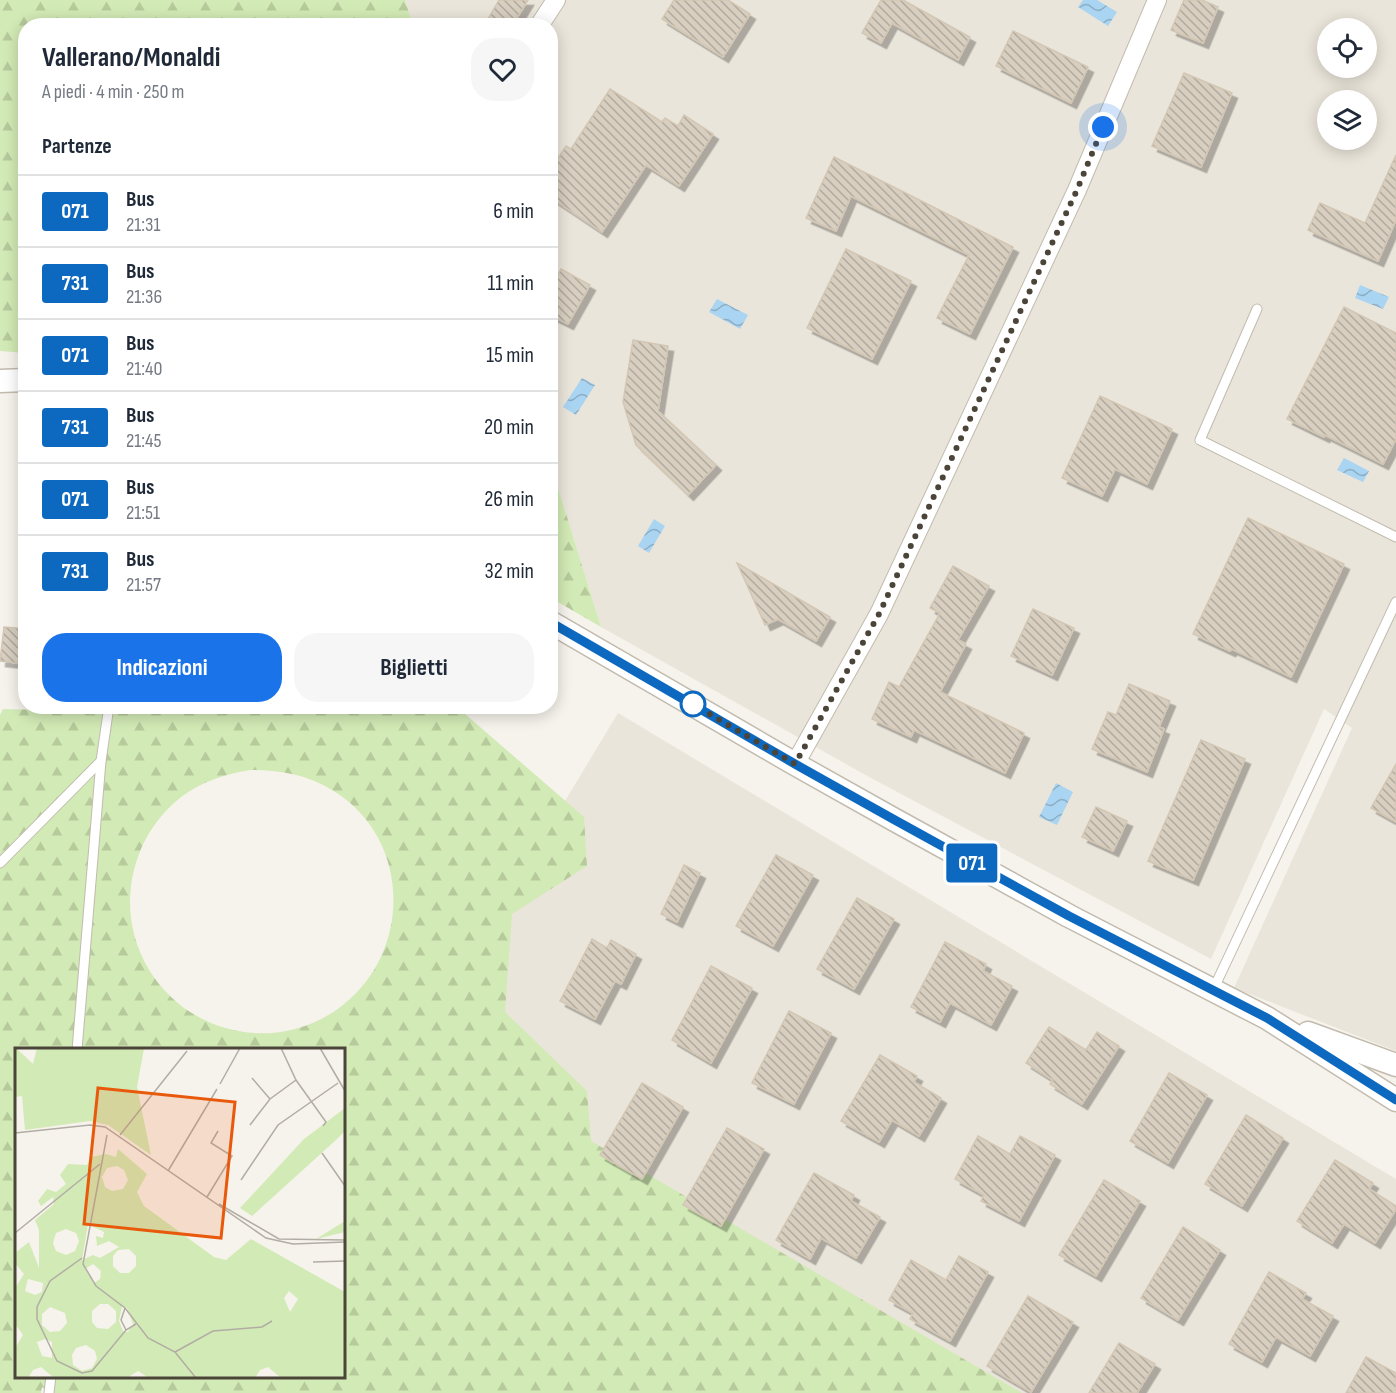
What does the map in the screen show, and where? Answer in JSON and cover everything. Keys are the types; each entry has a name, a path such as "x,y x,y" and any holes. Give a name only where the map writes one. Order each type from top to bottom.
{"street":[{"path":"544,18 556,0"},
{"path":"795,764 879,614 1077,190 1157,0"},
{"path":"0,381 18,380"},
{"path":"558,627 795,764 1069,916 1267,1018 1396,1100"},
{"path":"1267,1018 1396,1065"}],"lane":[{"path":"1257,309 1200,440 1396,537"},
{"path":"1213,990 1396,602"},
{"path":"78,1048 101,761 108,714"},
{"path":"0,863 101,761"},
{"path":"49,1393 51,1378"}],"shaded area":[{"path":"405,0 1396,0 1396,1051 1234,988 1352,728 1324,709 1211,959 871,778 601,627 558,488 558,18 411,18"},
{"path":"618,713 1396,1179 1396,1393 996,1393 536,1147 483,1042 515,884"}],"green space":[{"path":"0,0 405,0 411,18 18,18 18,352 0,351"},
{"path":"558,488 601,627 558,602"},
{"path":"3,709 18,709 18,714 465,714 584,817 587,866 512,914 505,1012 587,1091 591,1141 1022,1393 50,1393 42,1387 41,1393 0,1393 0,715","holes":["250,770 271,771 312,780 332,790 358,810 377,836 389,864 393,894 391,925 382,955 366,982 343,1005 327,1016 281,1032 236,1031 204,1020 176,1002 154,978 139,949 131,917 131,884 141,849 150,832 161,816 182,796 204,783 234,773"]}],"water":[{"path":"1083,0 1097,0 1117,12 1108,26 1078,7"},
{"path":"1360,285 1389,297 1383,309 1355,298"},
{"path":"717,299 748,315 740,329 709,312"},
{"path":"582,378 595,385 576,415 563,407"},
{"path":"1344,458 1369,471 1363,482 1337,470"},
{"path":"654,519 665,526 649,553 638,546"},
{"path":"1056,783 1073,792 1057,825 1039,817"}],"building":[{"path":"499,0 528,0 517,18 489,18"},
{"path":"674,0 728,0 750,14 723,57 662,19"},
{"path":"881,0 903,0 970,37 958,60 892,23 881,43 862,33"},
{"path":"1184,0 1202,0 1218,7 1203,43 1171,30"},
{"path":"1013,31 1088,67 1071,103 996,66"},
{"path":"1184,73 1232,93 1201,167 1152,146"},
{"path":"610,89 662,122 665,118 678,126 684,115 713,134 679,186 646,165 602,232 558,202 558,158 566,146 571,149"},
{"path":"1396,155 1396,220 1378,261 1308,230 1320,203 1365,223"},
{"path":"834,157 1013,247 970,334 937,318 969,255 851,196 836,231 806,218"},
{"path":"846,249 911,281 872,359 807,328"},
{"path":"561,269 590,285 568,324 558,319 558,274"},
{"path":"1344,307 1396,333 1396,439 1383,464 1287,419"},
{"path":"633,340 668,346 658,411 716,465 688,495 636,445 623,402"},
{"path":"1100,396 1172,429 1147,484 1115,469 1102,496 1062,478"},
{"path":"1248,518 1344,564 1291,677 1232,649 1230,651 1193,634"},
{"path":"737,563 830,617 816,641 778,619 765,625"},
{"path":"953,566 989,586 958,640 966,644 940,692 1024,733 1005,773 914,730 911,737 872,719 889,682 899,687 940,613 930,608"},
{"path":"1033,609 1074,628 1052,675 1011,656"},
{"path":"4,627 18,628 18,663 0,661"},
{"path":"1129,684 1170,701 1159,727 1164,729 1147,772 1092,749 1108,712 1116,715"},
{"path":"1201,740 1245,759 1193,880 1148,861"},
{"path":"1396,764 1396,822 1371,808"},
{"path":"1096,807 1127,821 1113,851 1082,837"},
{"path":"776,855 813,875 773,946 736,926"},
{"path":"684,865 700,873 677,922 661,914"},
{"path":"857,898 894,919 854,989 817,969"},
{"path":"592,939 607,948 611,940 636,954 621,984 615,981 595,1019 560,1001"},
{"path":"945,942 986,964 983,971 1012,986 991,1025 950,1003 940,1022 911,1007"},
{"path":"711,966 752,988 711,1063 672,1040"},
{"path":"789,1011 831,1033 794,1104 752,1083"},
{"path":"1049,1027 1086,1050 1097,1032 1119,1046 1082,1104 1050,1084 1053,1080 1026,1063"},
{"path":"880,1055 917,1076 914,1082 941,1098 919,1136 892,1120 879,1142 841,1121"},
{"path":"1169,1073 1207,1095 1168,1163 1130,1141"},
{"path":"642,1083 683,1107 642,1179 600,1155"},
{"path":"1246,1115 1283,1138 1242,1206 1205,1184"},
{"path":"727,1128 764,1149 721,1226 683,1205"},
{"path":"978,1136 1010,1154 1020,1136 1055,1155 1019,1221 981,1201 984,1195 955,1179"},
{"path":"1335,1160 1373,1183 1369,1189 1396,1206 1375,1243 1344,1224 1332,1243 1297,1221"},
{"path":"814,1173 854,1195 851,1201 880,1217 856,1258 821,1238 810,1259 776,1240"},
{"path":"1104,1180 1140,1201 1096,1276 1059,1255"},
{"path":"1183,1227 1220,1250 1178,1320 1141,1298"},
{"path":"959,1256 988,1272 950,1341 910,1319 913,1313 889,1300 911,1260 946,1280"},
{"path":"1269,1272 1306,1293 1302,1299 1333,1316 1310,1356 1276,1337 1262,1362 1229,1344"},
{"path":"1028,1296 1073,1322 1031,1392 987,1366"},
{"path":"1119,1343 1155,1364 1137,1393 1089,1393"},
{"path":"1366,1357 1396,1373 1396,1393 1346,1393"}],"bus line":[{"name":"071","path":"558,627 893,819 1069,916 1267,1018 1396,1100"}],"route":[{"path":"693,704 795,764 879,614 1077,190 1103,127"}]}
